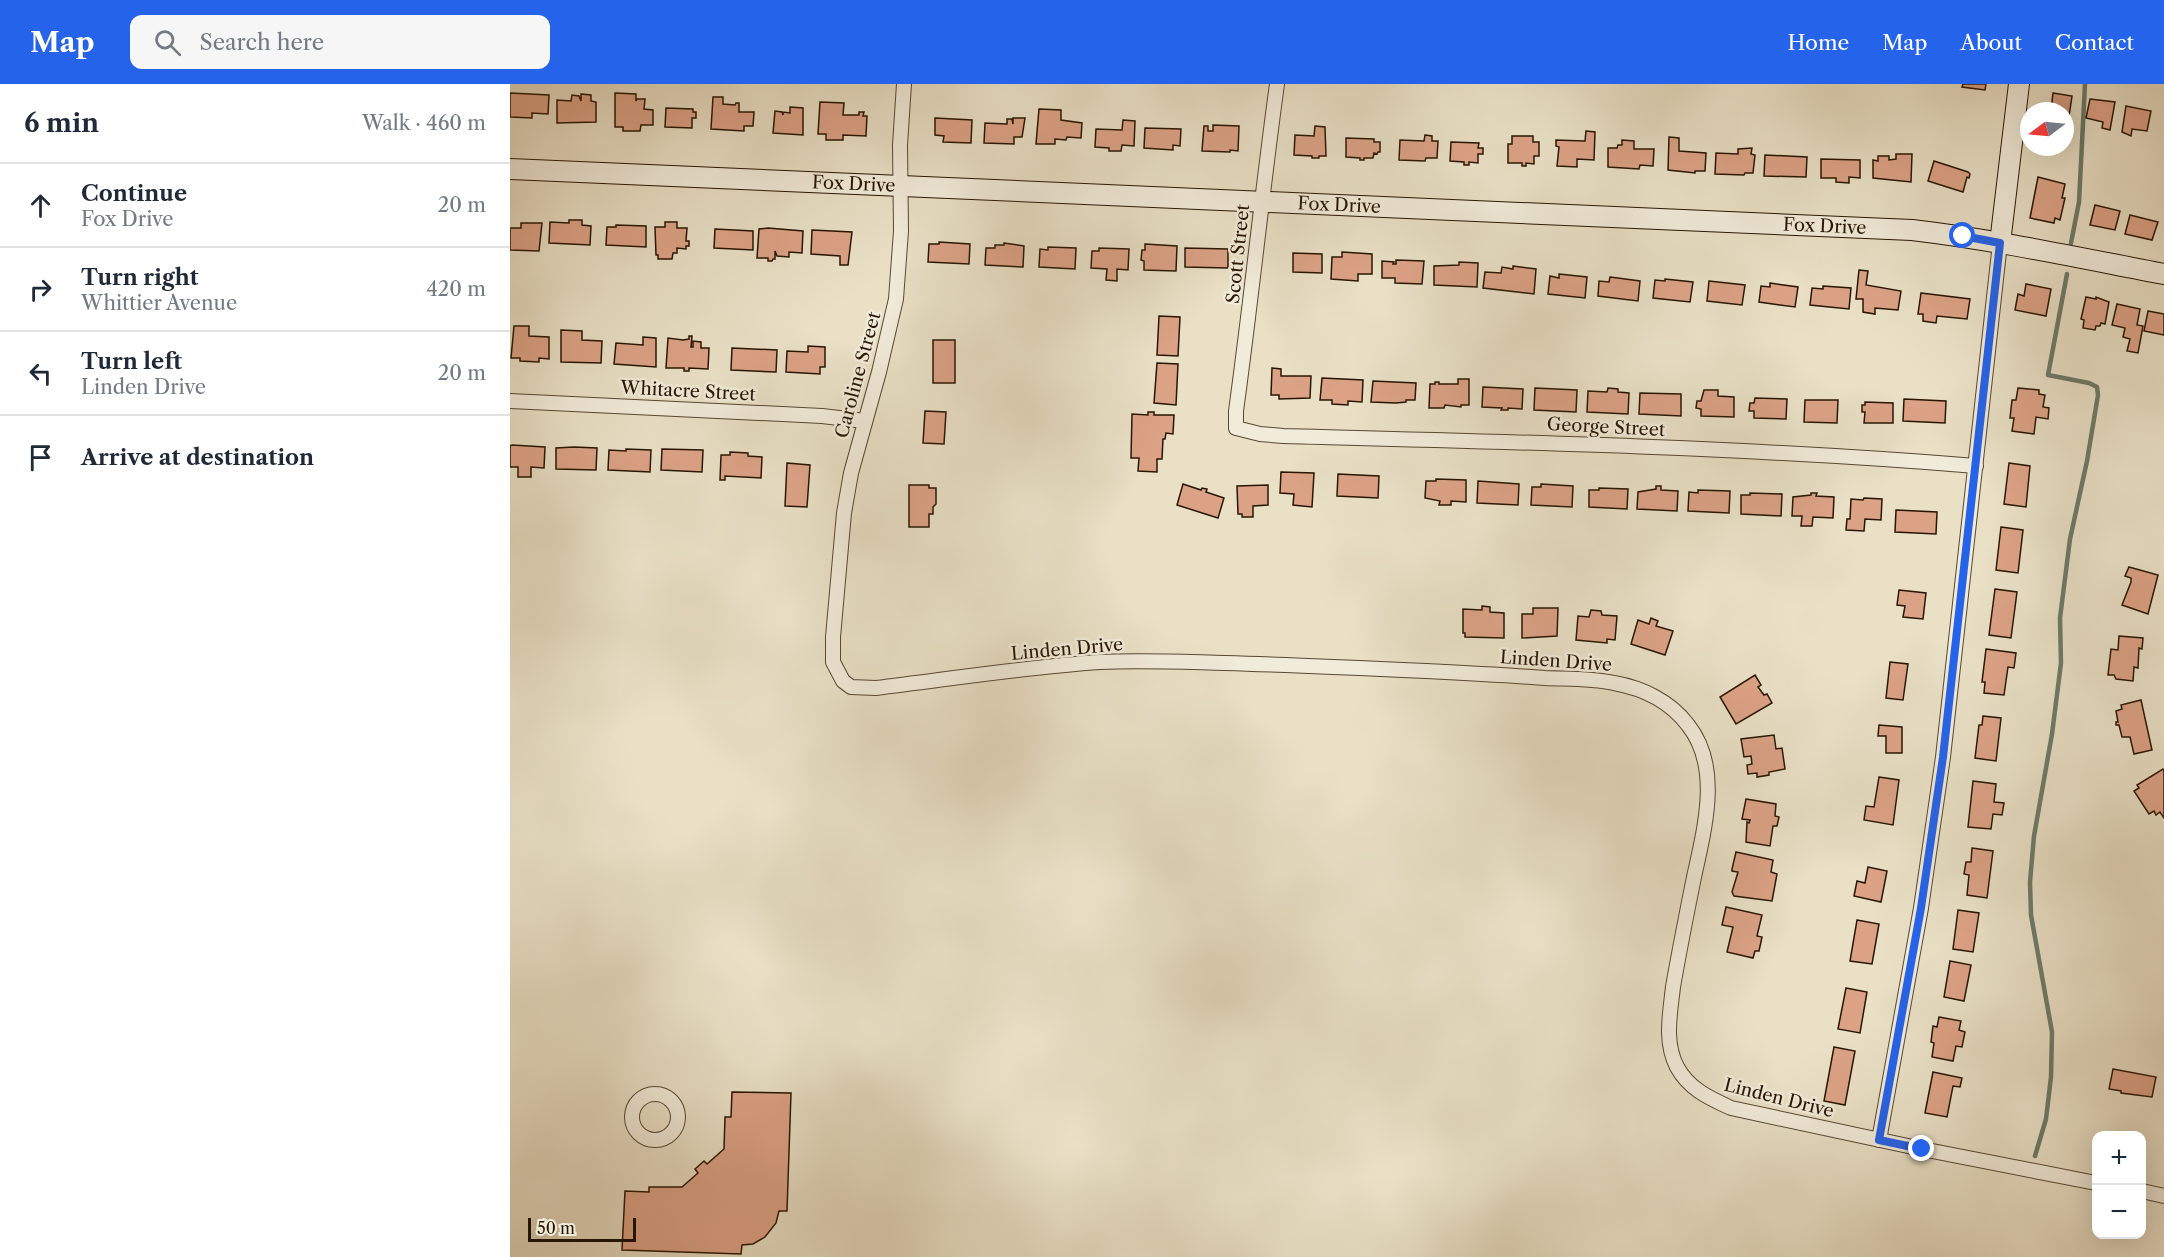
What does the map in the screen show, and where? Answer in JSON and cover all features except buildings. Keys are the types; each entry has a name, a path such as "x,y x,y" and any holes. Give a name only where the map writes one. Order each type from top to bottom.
{"main road":[{"path":"2000,243 2019,84"},
{"name":"Fox Drive","path":"510,169 1912,230 1963,236 2164,274"}],"street":[{"name":"Caroline Street","path":"838,674 833,662 833,637 844,513 851,473 879,372 896,299 901,231 903,84"},
{"name":"Scott Street","path":"1236,428 1236,411 1277,84"},
{"path":"1879,1140 1921,908 1943,757 2000,243"},
{"name":"Whitacre Street","path":"510,401 822,416 865,421"},
{"name":"George Street","path":"1236,428 1260,434 1283,436 1602,444 1879,458 1976,466"},
{"name":"Linden Drive","path":"838,674 850,687 862,689 1099,663 1153,661 1310,665 1557,678 1602,681 1637,689 1661,700 1688,724 1699,741 1707,782 1707,805 1701,844 1677,965 1669,1019 1671,1052 1678,1068 1695,1090 1731,1108 2092,1182"},
{"path":"2146,1192 2164,1196"}],"waterway":[{"path":"2071,243 2079,202 2085,84"},
{"path":"2035,1156 2046,1119 2051,1077 2052,1032 2031,915 2030,882 2034,836 2052,734 2061,663 2060,618 2070,539 2098,395 2097,387 2089,383 2048,375 2067,274"}],"route":[{"path":"1922,1149 1879,1140 1921,908 1943,757 2000,243 1963,236"}]}
